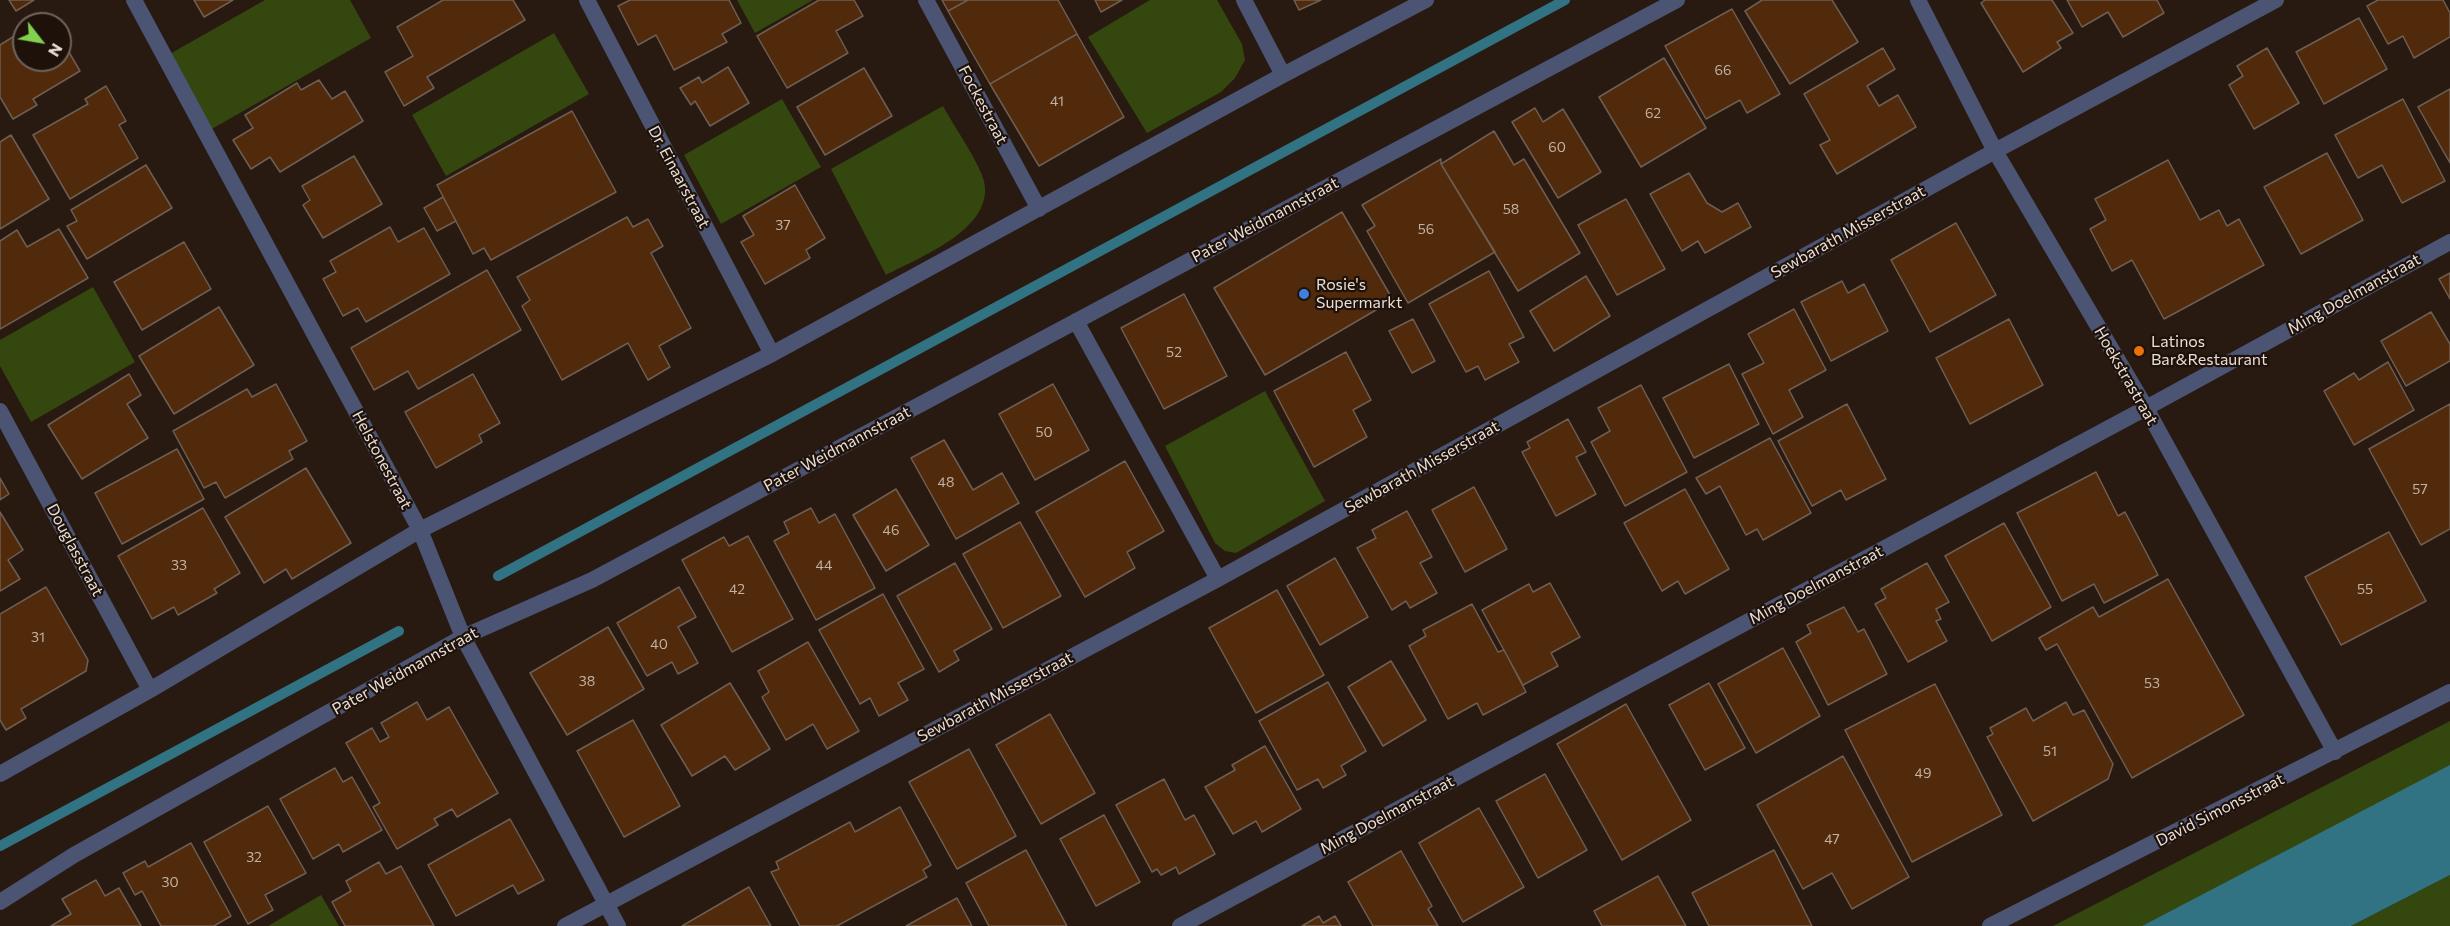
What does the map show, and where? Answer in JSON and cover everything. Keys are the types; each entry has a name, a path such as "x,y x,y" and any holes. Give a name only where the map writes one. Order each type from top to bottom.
{"street":[{"name":"Helstonestraat","path":"134,0 420,531 463,637 618,926"},
{"name":"Dr. Einaarstraat","path":"587,0 772,354"},
{"name":"Fockestraat","path":"926,0 1039,209"},
{"path":"1244,0 1283,75"},
{"path":"0,774 150,690 420,531 772,354 1283,75 1426,0"},
{"name":"Pater Weidmannstraat","path":"0,902 74,855 463,637 592,580 1677,0"},
{"name":"Hoekstrastraat","path":"1918,0 1995,151 2146,408 2335,752"},
{"name":"Sewbarath Misserstraat","path":"565,926 1218,579 1995,151 2276,0"},
{"name":"Ming Doelmanstraat","path":"1180,926 2146,408 2450,242"},
{"path":"1076,321 1218,579"},
{"name":"Douglasstraat","path":"0,411 150,690"},
{"name":"David Simonsstraat","path":"1990,926 2450,693"}],"green space":[{"path":"265,0 350,0 371,38 210,130 168,55"},
{"path":"737,0 813,0 755,33"},
{"path":"1150,0 1217,0 1242,44 1245,60 1235,78 1221,92 1147,133 1088,37"},
{"path":"554,33 589,94 446,176 412,115"},
{"path":"782,99 821,167 721,224 684,155"},
{"path":"943,106 982,175 985,193 980,210 969,224 937,249 886,275 831,169"},
{"path":"93,287 135,362 31,422 0,366 0,340"},
{"path":"1265,391 1325,501 1236,553 1225,551 1215,543 1165,446"},
{"path":"2450,721 2450,766 2143,926 2053,926"},
{"path":"2450,875 2450,926 2351,926"},
{"path":"321,895 339,926 268,926"}],"water":[{"path":"2450,765 2450,875 2351,926 2142,926"}],"building":[{"path":"9,0 34,0 16,11"},
{"path":"194,0 233,0 204,17"},
{"path":"443,0 513,0 525,20 427,77 434,88 404,106 385,72 413,56 397,27"},
{"path":"630,0 729,0 741,23 722,34 727,42 674,70 656,35 638,45 618,6"},
{"path":"819,0 854,0 863,16 836,31 848,53 787,88 757,36"},
{"path":"942,0 968,0 948,11"},
{"path":"968,0 1058,0 1077,34 990,84 948,11"},
{"path":"1095,0 1122,0 1101,12"},
{"path":"1294,0 1321,0 1299,10"},
{"path":"1762,0 1832,0 1858,42 1790,84 1745,11"},
{"path":"1985,0 2052,0 2073,33 2057,42 2061,48 2023,72 1981,3"},
{"path":"2067,0 2157,0 2164,13 2123,37 2108,12 2082,27"},
{"path":"2378,0 2443,0 2450,13 2450,37 2414,58 2403,36 2388,44 2367,6"},
{"path":"1732,9 1780,94 1747,113 1740,100 1706,119 1665,46"},
{"path":"2359,18 2387,69 2324,104 2296,52"},
{"path":"1077,34 1124,117 1039,166 990,84"},
{"path":"12,38 12,72 72,72 72,57 80,71 33,99 37,105 13,119 0,97 0,45"},
{"path":"1883,48 1895,69 1867,86 1879,106 1898,95 1916,127 1837,174 1820,145 1830,140 1804,94"},
{"path":"2267,48 2299,103 2254,129 2229,85 2243,76 2237,66"},
{"path":"1664,58 1706,128 1641,167 1599,97"},
{"path":"728,67 749,103 710,126 695,101 691,105 680,88 699,77 702,83"},
{"path":"864,68 892,116 825,155 797,107"},
{"path":"319,80 332,99 345,91 363,121 280,172 270,157 251,169 233,140 253,128 245,115 297,83 301,90"},
{"path":"106,86 126,121 119,125 138,158 70,199 33,135 88,104 85,99"},
{"path":"2450,89 2450,163 2418,107"},
{"path":"2403,99 2445,181 2402,203 2382,165 2358,178 2335,135"},
{"path":"1535,108 1543,122 1563,109 1601,172 1558,198 1512,122"},
{"path":"572,111 616,192 491,260 484,248 473,254 437,185"},
{"path":"1494,131 1514,165 1524,159 1580,253 1518,291 1441,164"},
{"path":"11,135 49,199 0,229 0,142"},
{"path":"2327,153 2363,220 2301,254 2264,187"},
{"path":"354,156 382,204 323,238 303,205 310,200 302,186"},
{"path":"1441,159 1441,164 1495,252 1408,303 1367,231 1375,226 1362,205"},
{"path":"2168,160 2200,220 2219,210 2227,226 2239,219 2264,265 2164,319 2132,260 2112,271 2090,229 2106,220 2095,199"},
{"path":"146,165 172,208 87,259 67,226 77,221 71,210"},
{"path":"1689,173 1707,203 1722,212 1738,203 1751,227 1705,253 1698,241 1682,251 1650,194"},
{"path":"795,185 825,238 806,250 810,258 765,284 741,242 754,235 743,216"},
{"path":"443,197 456,221 437,231 424,208"},
{"path":"1626,199 1665,269 1617,295 1578,225"},
{"name":"Rosie's Supermarkt","path":"1342,212 1393,300 1265,375 1214,288"},
{"path":"627,217 633,227 648,219 663,246 651,253 691,328 659,346 670,367 648,380 628,343 562,380 522,306 530,300 517,277"},
{"path":"1956,223 1996,295 1930,332 1891,260"},
{"path":"390,227 398,242 424,228 450,274 366,322 358,308 343,316 323,279 336,272 330,261"},
{"path":"59,229 88,278 0,329 0,241 17,230 27,247"},
{"path":"184,242 211,289 142,330 114,282"},
{"path":"487,270 521,330 418,389 408,371 374,390 351,348"},
{"path":"1489,271 1524,337 1509,344 1519,362 1485,380 1478,366 1466,372 1429,304"},
{"path":"2450,273 2450,299 2439,279"},
{"path":"1586,276 1610,316 1554,351 1530,311"},
{"path":"1842,281 1848,293 1864,284 1888,331 1831,361 1801,302"},
{"path":"1184,294 1227,376 1164,409 1121,328"},
{"path":"219,307 254,365 174,414 139,356"},
{"path":"1794,309 1826,370 1789,390 1803,417 1773,434 1742,374 1764,363 1748,334"},
{"path":"2431,312 2450,344 2450,361 2406,386 2381,341"},
{"path":"1413,319 1435,361 1412,373 1389,331"},
{"path":"2009,319 2043,385 1970,424 1936,358"},
{"path":"1346,352 1371,400 1353,410 1367,437 1314,467 1274,391"},
{"path":"2388,362 2414,410 2354,445 2324,391 2354,373 2359,380"},
{"path":"1729,364 1759,424 1694,458 1663,398"},
{"path":"129,374 141,395 127,404 148,438 82,479 48,425"},
{"path":"473,374 500,423 479,435 482,442 436,468 405,412"},
{"path":"276,384 307,441 289,451 293,459 225,498 216,482 204,488 173,431 247,389 252,397"},
{"path":"1053,384 1089,450 1035,480 999,414"},
{"path":"1641,385 1687,472 1625,506 1591,442 1610,431 1598,408"},
{"path":"1847,404 1886,479 1846,500 1841,490 1812,506 1778,441"},
{"path":"2450,404 2450,529 2421,545 2369,449"},
{"path":"1568,419 1586,452 1576,457 1596,494 1556,516 1522,452 1530,448 1527,442"},
{"path":"1770,438 1811,513 1763,540 1757,529 1746,535 1720,486 1706,494 1696,478"},
{"path":"944,440 973,490 1002,473 1019,503 956,539 911,458"},
{"path":"177,449 204,499 122,544 95,493"},
{"path":"1125,461 1164,531 1127,552 1135,568 1085,597 1036,512"},
{"path":"306,468 351,543 292,579 286,569 264,583 225,517"},
{"path":"2096,472 2118,516 2125,512 2158,575 2104,603 2094,584 2062,601 2017,513"},
{"path":"0,478 9,494 0,500"},
{"path":"1474,487 1507,549 1465,572 1432,510"},
{"path":"896,489 929,545 886,571 853,515"},
{"path":"1685,489 1729,569 1685,594 1678,581 1662,591 1624,523"},
{"path":"203,508 240,573 214,589 217,593 178,615 174,607 152,619 118,556"},
{"path":"811,508 819,523 835,514 875,588 816,620 774,541 789,533 784,522"},
{"path":"1407,511 1432,557 1420,563 1437,593 1410,608 1406,601 1392,610 1357,548 1376,538 1372,530"},
{"path":"0,512 23,550 8,560 20,579 0,591"},
{"path":"1020,522 1061,596 1003,628 963,554"},
{"path":"2004,523 2051,607 1992,641 1945,556"},
{"path":"2389,532 2426,601 2341,645 2305,577"},
{"path":"748,536 793,619 732,652 682,560 724,537 729,546"},
{"path":"1335,558 1368,617 1320,645 1287,586"},
{"path":"955,563 992,629 954,651 959,660 939,672 897,596"},
{"path":"1927,563 1949,602 1936,609 1941,619 1936,621 1947,641 1908,662 1875,604 1886,598 1881,589"},
{"path":"2168,579 2244,715 2132,778 2057,644 2046,650 2039,638 2093,607 2099,617"},
{"path":"1550,583 1580,637 1551,653 1558,666 1523,685 1482,610 1529,584 1533,592"},
{"path":"46,587 88,660 86,671 21,709 26,718 6,730 0,720 0,614"},
{"path":"679,587 696,617 678,627 698,663 678,674 672,662 647,676 617,623"},
{"path":"1277,590 1324,675 1256,713 1209,628"},
{"path":"883,594 924,669 898,683 908,700 879,716 870,698 860,704 819,630"},
{"path":"1472,604 1498,652 1504,650 1526,692 1483,715 1477,703 1448,719 1409,646 1426,636 1423,630"},
{"path":"1844,607 1858,632 1864,629 1887,674 1828,705 1796,642 1811,633 1807,625"},
{"path":"608,627 644,689 567,735 530,673"},
{"path":"808,642 859,731 827,749 813,724 786,740 762,697 769,692 758,671"},
{"path":"1783,648 1820,716 1756,753 1718,684"},
{"path":"1391,661 1426,720 1383,746 1348,687"},
{"path":"1328,682 1366,751 1341,766 1346,775 1323,788 1318,779 1297,790 1259,721"},
{"path":"730,683 770,749 735,770 725,756 692,776 661,725"},
{"path":"1709,683 1745,748 1705,770 1669,705"},
{"path":"1935,684 2002,815 1912,862 1845,730"},
{"path":"417,702 427,720 449,707 498,793 457,817 452,809 434,819 438,825 397,849 373,807 380,803 346,743 372,728 380,742 389,737 381,723"},
{"path":"2066,702 2073,715 2084,710 2113,764 2108,779 2033,821 1987,737 1993,734 1990,728 2026,708 2033,721"},
{"path":"1626,704 1691,820 1622,860 1557,744"},
{"path":"1050,714 1095,793 1041,824 996,745"},
{"path":"633,720 680,806 624,837 577,751"},
{"path":"1265,746 1301,809 1262,832 1256,821 1233,834 1205,787 1235,770 1232,765"},
{"path":"969,749 1016,836 957,869 909,782"},
{"path":"1843,756 1909,877 1852,909 1832,873 1803,889 1757,805"},
{"path":"335,768 343,782 352,777 382,830 343,852 339,844 313,859 280,799"},
{"path":"1545,774 1587,850 1538,878 1496,801"},
{"path":"1164,779 1185,820 1194,815 1215,854 1179,874 1176,867 1161,875 1157,869 1152,872 1116,805"},
{"path":"268,806 306,873 265,895 273,910 248,924 204,842"},
{"path":"900,807 931,865 923,870 927,877 837,926 800,926 771,872 779,869 776,862 850,822 855,832"},
{"path":"1479,808 1524,887 1463,922 1419,843"},
{"path":"1104,815 1140,882 1096,906 1060,839"},
{"path":"510,819 544,880 518,894 513,885 456,916 428,865"},
{"path":"191,843 231,916 214,926 161,926 142,891 135,895 123,873 145,861 148,867"},
{"path":"1026,850 1067,926 989,926 966,883"},
{"path":"1774,850 1812,926 1709,926 1692,893"},
{"path":"1401,851 1432,906 1428,909 1438,926 1373,926 1348,882"},
{"path":"379,862 386,874 401,866 434,926 345,926 332,902 351,891 346,881"},
{"path":"1658,876 1686,926 1602,926 1594,911"},
{"path":"96,880 105,896 119,888 141,926 51,926 71,914 62,899"},
{"path":"749,887 771,926 682,926"},
{"path":"957,898 972,926 906,926"},
{"path":"1319,916 1323,923 1335,916 1341,926 1302,926"}],"waterway":[{"path":"498,576 1565,0"},
{"path":"0,846 399,631"}],"place":[{"name":"Rosie's Supermarkt","path":"1304,294"},
{"name":"Latinos Bar&Restaurant","path":"2139,351"}]}
